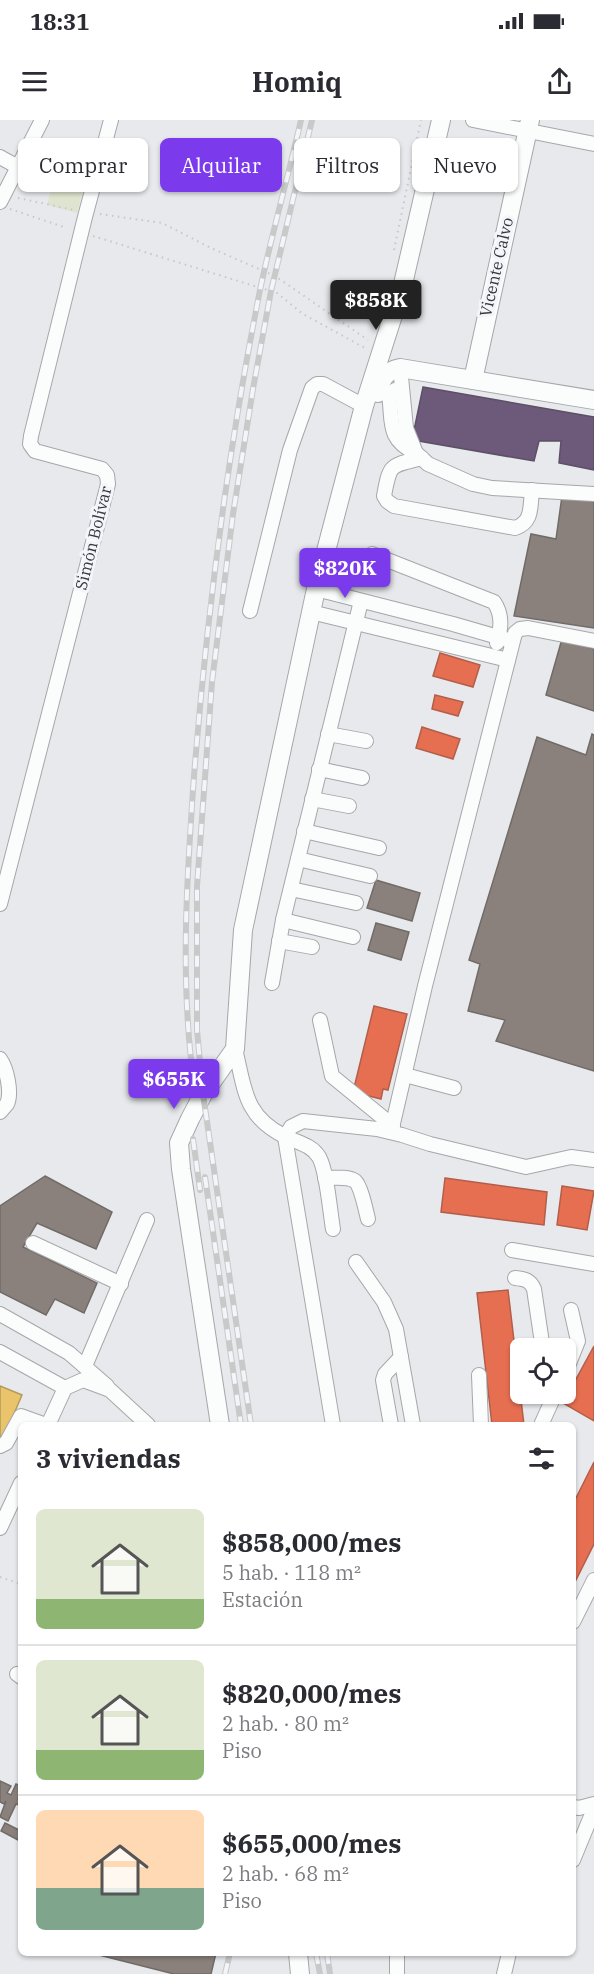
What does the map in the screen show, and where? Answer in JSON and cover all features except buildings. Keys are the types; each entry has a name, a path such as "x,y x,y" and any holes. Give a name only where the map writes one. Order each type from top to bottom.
{"main road":[{"path":"401,378 391,347 403,284 441,120"},
{"name":"Vicente Calvo","path":"473,380 529,126"},
{"path":"220,1422 179,1143 202,1094 235,1049 243,930 270,806 317,614 364,406 379,352 403,284"},
{"path":"322,591 384,375 393,369 401,378 473,380 594,399"},
{"path":"298,1956 300,1974"}],"street":[{"path":"33,138 42,120"},
{"name":"Simón Bolívar","path":"0,904 108,484 107,475 102,469 35,451 30,444 81,232 111,120"},
{"path":"473,120 529,126 594,144"},
{"path":"0,157 18,166 4,202"},
{"path":"401,378 395,390 390,394 392,431 404,447 419,455 436,469 473,484 492,488 594,494"},
{"path":"250,611 290,450 312,388 317,384 323,384 364,406"},
{"path":"419,455 395,464 391,468 384,496 394,506 515,528 524,525 529,518 532,490"},
{"path":"372,554 494,602 506,639 392,1129"},
{"path":"322,591 506,639 520,629 528,628 594,641"},
{"path":"272,983 283,920 361,601"},
{"path":"317,614 501,659"},
{"path":"328,734 366,741"},
{"path":"319,769 362,778"},
{"path":"312,799 349,806"},
{"path":"304,831 379,848"},
{"path":"298,859 370,876"},
{"path":"291,889 356,903"},
{"path":"283,920 352,937"},
{"path":"279,941 312,947"},
{"path":"320,1020 332,1076 392,1129"},
{"path":"235,1049 250,1107 267,1126 313,1150 322,1163 333,1229"},
{"path":"0,1059 7,1076 8,1087 8,1102 0,1112"},
{"path":"405,1075 454,1088"},
{"path":"332,1422 285,1137 291,1127 303,1121 392,1129 430,1144 526,1167 571,1157 594,1160"},
{"path":"325,1178 354,1181 368,1219"},
{"path":"85,1366 147,1220"},
{"path":"33,1243 121,1284"},
{"path":"512,1250 594,1264"},
{"path":"356,1262 384,1302 396,1329 412,1422"},
{"path":"515,1278 526,1279 534,1289 541,1338"},
{"path":"571,1310 578,1341 576,1345"},
{"path":"0,1314 69,1353 145,1422"},
{"path":"0,1352 65,1388"},
{"path":"390,1422 383,1380 385,1374 401,1357"},
{"path":"479,1375 481,1422"},
{"path":"48,1422 65,1388 82,1380 110,1390"},
{"path":"542,1422 550,1404"},
{"path":"0,1446 6,1443 21,1416 38,1422"},
{"path":"0,1528 18,1489"},
{"path":"576,1616 594,1580"},
{"path":"576,1808 594,1804"},
{"path":"576,1853 594,1809"},
{"path":"398,1956 401,1973"},
{"path":"504,1974 508,1956"}],"path":[{"path":"392,256 421,120"},
{"path":"4,202 162,223 275,276 375,344 379,352"},
{"path":"4,202 81,232 277,293 303,314 379,352"},
{"path":"0,1577 18,1583"}],"green space":[{"path":"50,192 83,192 77,213 47,205"}],"railway":[{"path":"193,1076 187,1001 187,888 205,654 228,471 238,411 265,269 301,120"},
{"path":"251,1422 203,1094 197,1030 197,886 212,682 233,514 271,291 312,120"},
{"path":"193,1139 200,1190"},
{"path":"205,1177 241,1422"},
{"path":"225,1974 229,1956"},
{"path":"317,1956 320,1974"},
{"path":"327,1956 330,1974"}]}
